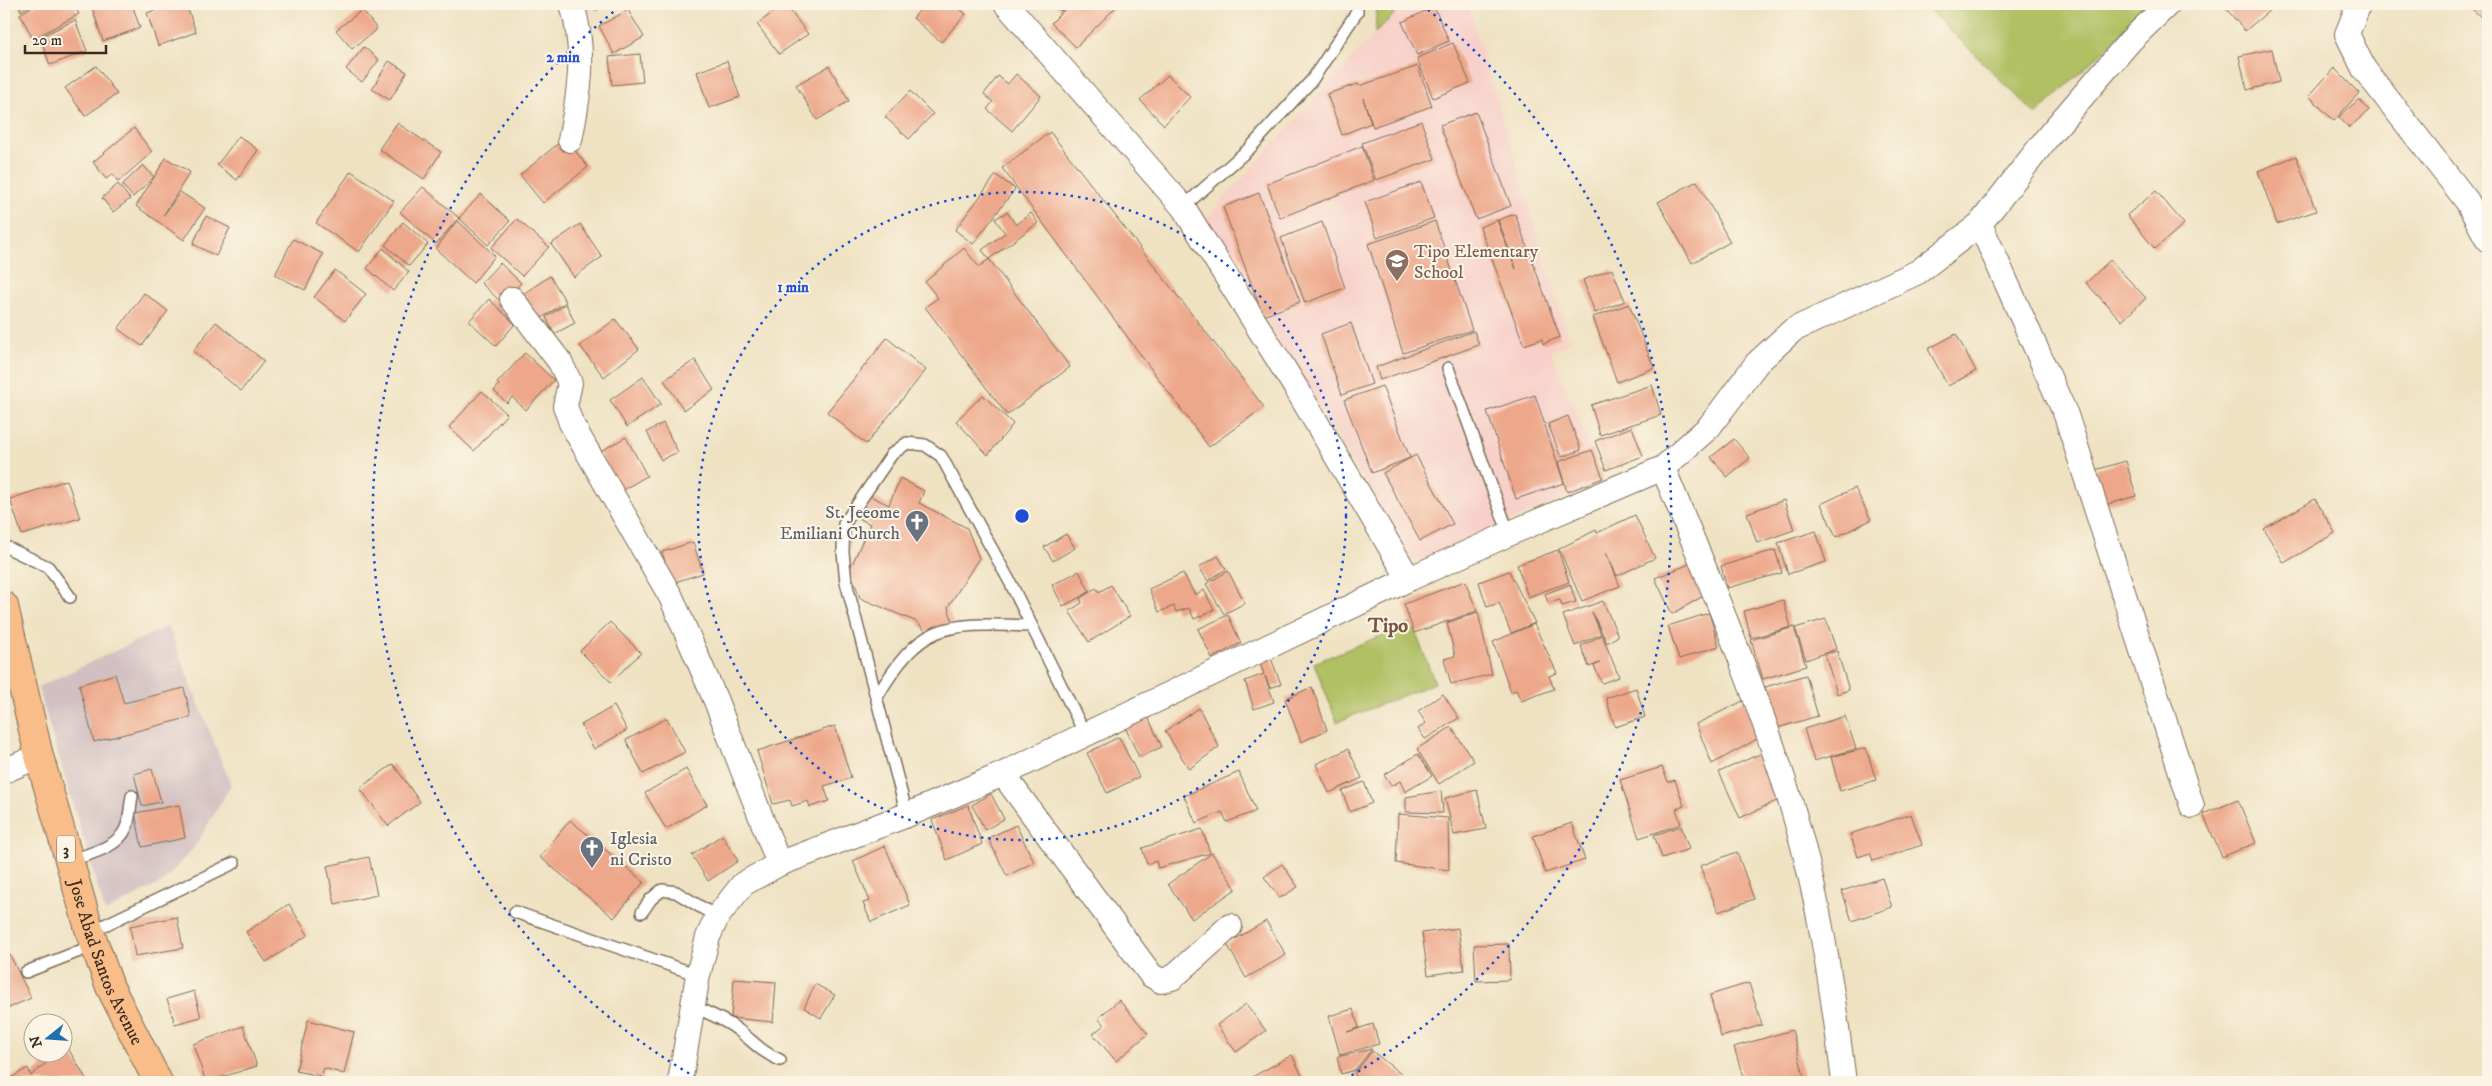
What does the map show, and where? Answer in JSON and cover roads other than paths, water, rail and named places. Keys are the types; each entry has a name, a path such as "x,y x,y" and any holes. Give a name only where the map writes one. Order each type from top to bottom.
{"highway":[{"name":"Jose Abad Santos Avenue","path":"4,606 39,756 92,939 110,987 151,1080"}],"street":[{"path":"570,140 579,99 582,56 580,30 572,4"},
{"path":"1006,4 1183,207 1296,388 1408,579"},
{"path":"680,1082 698,975 717,916 743,884 779,864 907,815 1002,774 1408,579 1663,468 1708,427 1757,363 1793,330 1918,272 1980,224 2050,134 2130,41 2168,4"},
{"path":"2359,4 2347,34 2364,69 2467,201 2488,240"},
{"path":"1980,224 2066,415 2192,806"},
{"path":"512,299 560,362 570,384 564,406 571,423 671,597 716,701 779,864"},
{"path":"1663,468 1754,692 1790,798 1812,888 1832,989 1844,1082"},
{"path":"4,771 39,756"},
{"path":"1002,774 1151,975 1161,981 1172,978 1230,926"}],"lane":[{"path":"1183,207 1250,148 1312,80 1357,12 1358,4"},
{"path":"1448,368 1509,534"},
{"path":"907,815 846,582 843,552 844,524 892,454 907,443 925,445 941,456 1032,626 1085,734"},
{"path":"4,546 48,567 70,597"},
{"path":"877,697 890,674 913,646 931,634 957,626 1032,626"},
{"path":"69,861 106,847 119,839 127,827 132,796"},
{"path":"26,972 234,863"},
{"path":"642,912 651,899 662,890 676,892 717,916"},
{"path":"515,912 698,975"},
{"path":"692,1006 718,1017 738,1030 764,1053 780,1060"}],"place":[{"name":"Tipo Elementary School","path":"1397,282"},
{"name":"St. Jeeome Emiliani Church","path":"917,543"},
{"name":"Iglesia ni Cristo","path":"592,869"}],"district":[{"name":"Tipo","path":"1388,625"}]}
